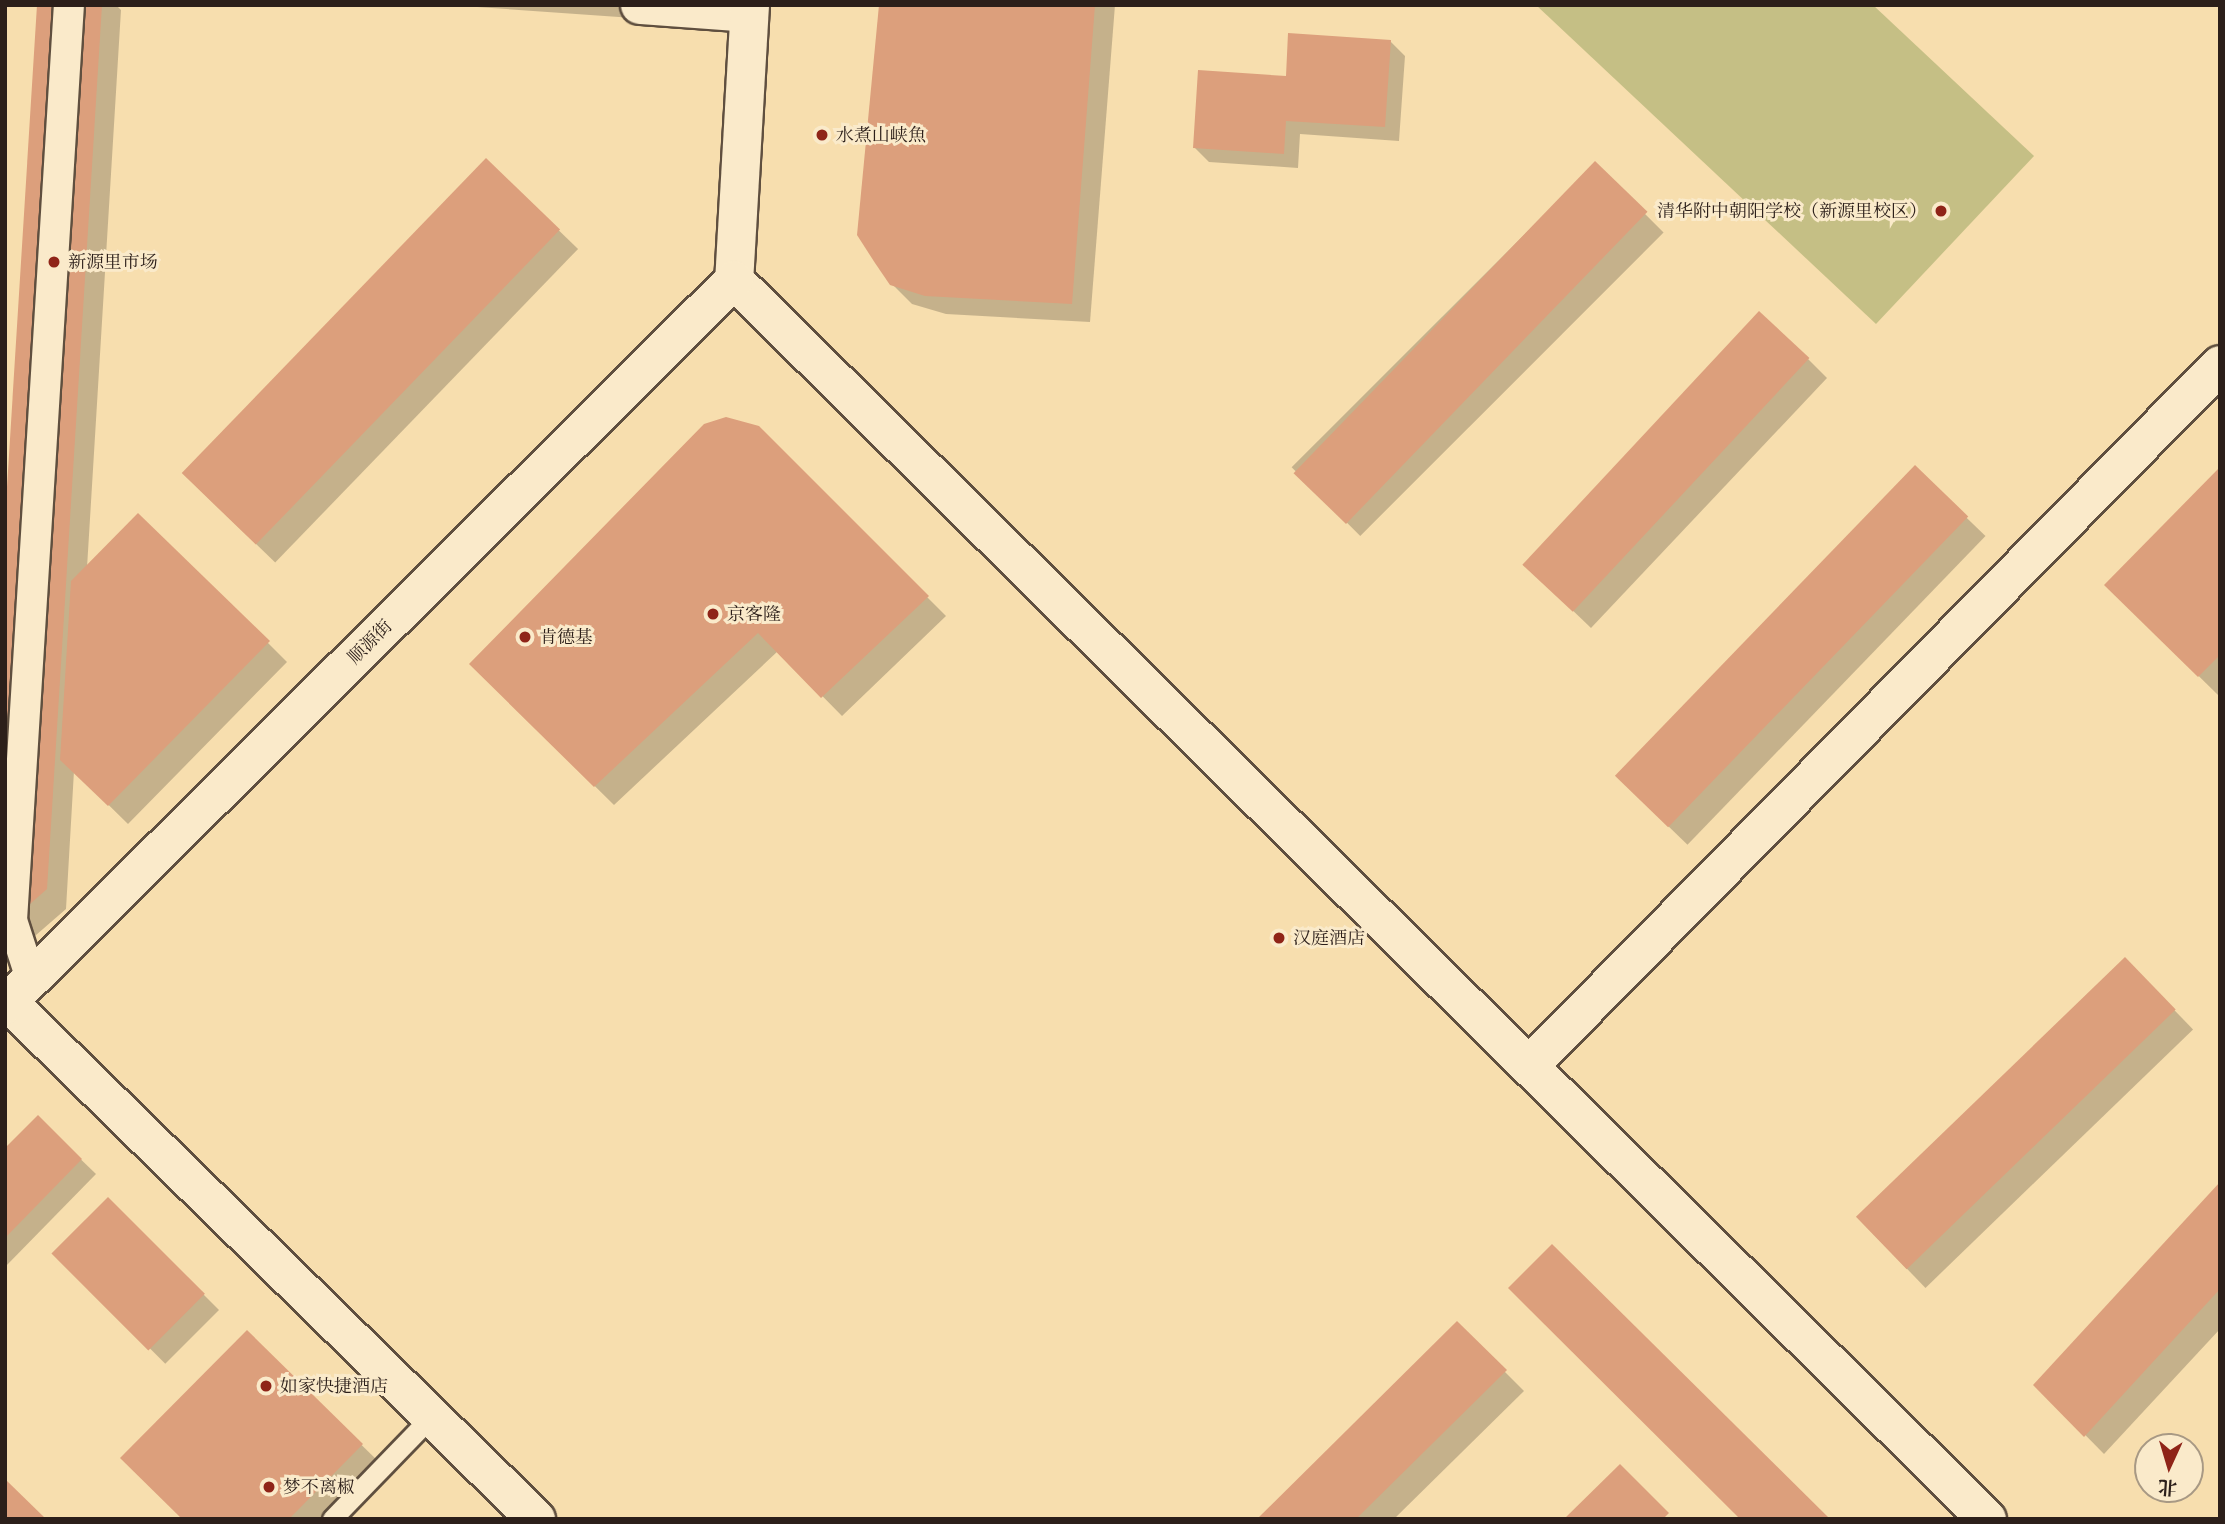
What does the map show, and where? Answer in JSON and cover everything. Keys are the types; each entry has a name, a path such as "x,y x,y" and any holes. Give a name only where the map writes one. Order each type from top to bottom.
{"street":[{"path":"69,5 12,920 15,995 431,1417 536,1519"},
{"path":"640,5 749,9 734,280 1987,1519"},
{"name":"顺源街","path":"15,995 734,280"},
{"path":"1529,1066 2220,365"}],"lane":[{"path":"332,1519 431,1417"}],"shaded area":[{"path":"1536,5 1873,5 2034,156 1876,324"}],"building":[{"name":"新源里市场","path":"37,5 102,5 47,889 5,926 5,519"},
{"path":"879,5 1095,5 1072,304 925,296 890,285 875,263 857,235"},
{"path":"1288,33 1391,40 1385,127 1286,121 1284,154 1193,148 1198,70 1286,76"},
{"path":"486,158 560,230 256,545 182,473"},
{"path":"1595,161 1648,212 1346,524 1294,473"},
{"path":"1759,311 1809,358 1573,612 1522,565"},
{"name":"京客隆","path":"726,417 759,426 929,596 821,698 758,633 594,787 469,664 704,424"},
{"path":"1915,465 1968,516 1668,827 1615,776"},
{"path":"2220,467 2220,655 2198,677 2104,585"},
{"path":"138,513 270,641 108,806 60,760 71,581"},
{"path":"2125,957 2176,1010 1907,1269 1856,1217"},
{"path":"38,1115 82,1159 5,1238 5,1148"},
{"path":"2220,1182 2220,1289 2084,1437 2033,1385"},
{"path":"108,1197 205,1294 148,1350 51,1254"},
{"path":"1552,1244 1830,1519 1740,1519 1508,1288"},
{"path":"1457,1321 1507,1370 1356,1519 1257,1519"},
{"path":"247,1330 363,1444 289,1519 182,1519 120,1458"},
{"path":"1620,1464 1669,1513 1663,1519 1564,1519"},
{"path":"5,1479 46,1519 5,1519"}],"place":[{"name":"水煮山峡魚","path":"822,135"},
{"name":"清华附中朝阳学校（新源里校区）","path":"1941,211"},
{"name":"新源里市场","path":"54,262"},
{"name":"京客隆","path":"713,614"},
{"name":"肯德基","path":"525,637"},
{"name":"汉庭酒店","path":"1279,938"},
{"name":"如家快捷酒店","path":"266,1386"},
{"name":"梦不离椒","path":"269,1487"}]}
